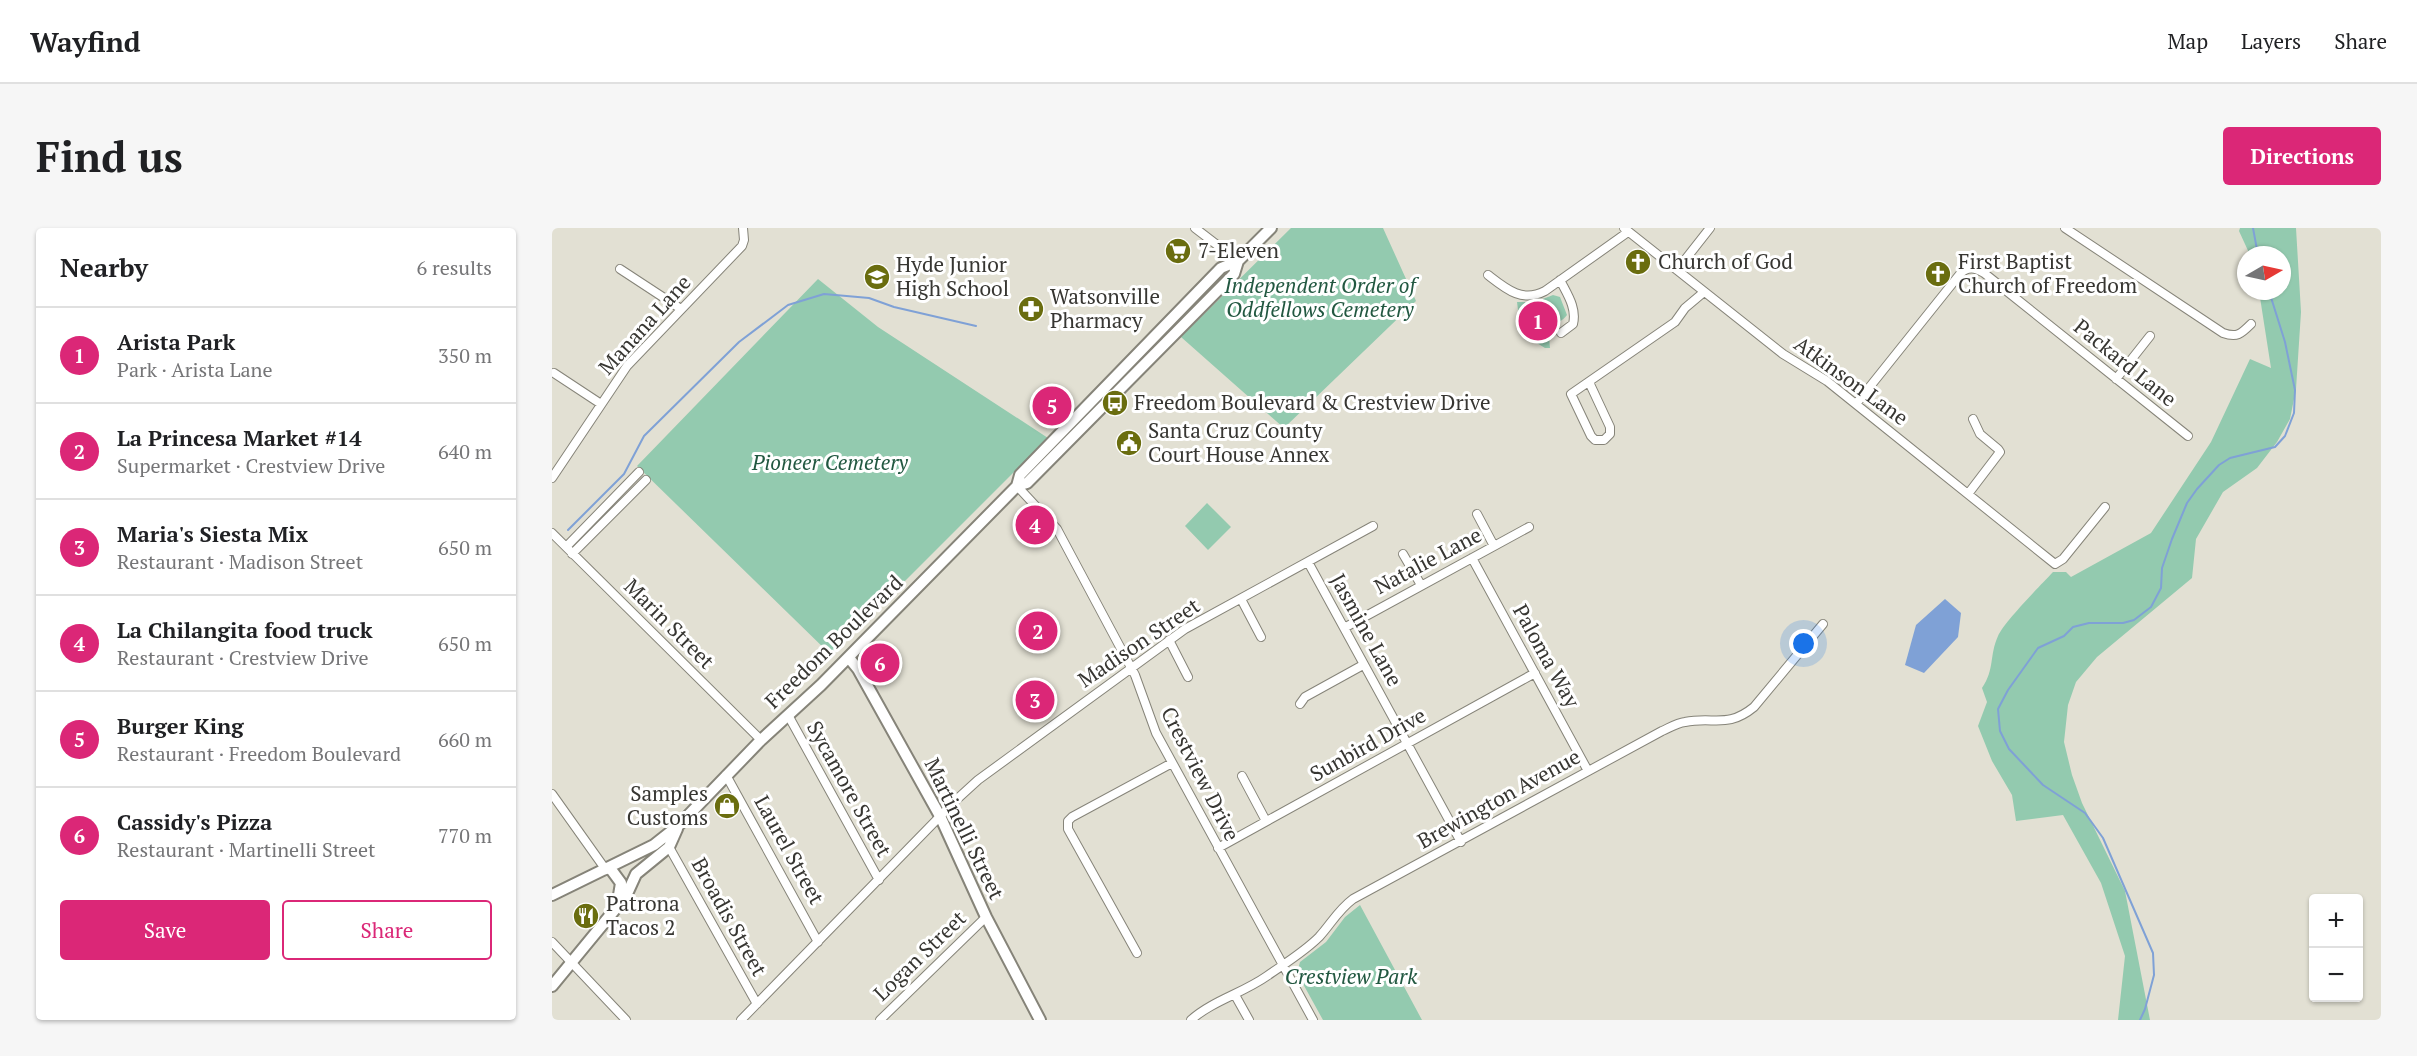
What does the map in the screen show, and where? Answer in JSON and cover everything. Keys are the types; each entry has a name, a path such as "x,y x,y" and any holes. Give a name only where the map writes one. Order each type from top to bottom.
{"main road":[{"name":"Freedom Boulevard","path":"552,895 654,845 678,826 761,740 849,658 1017,486 1020,475 1221,268 1238,261 1271,228"},
{"name":"Martinelli Street","path":"849,658 858,669 940,816 986,917 1040,1020"},
{"name":"Freedom Boulevard","path":"614,909 627,894 633,877 669,847 678,826"},
{"path":"552,986 614,909 622,886 608,869"}],"street":[{"name":"Manana Lane","path":"552,478 627,366 742,246 743,228"},
{"path":"1195,228 1238,261"},
{"path":"1677,270 1710,228"},
{"path":"2065,228 2223,333 2240,335 2251,324"},
{"path":"1488,275 1509,291 1523,296 1540,293 1626,230"},
{"name":"Atkinson Lane","path":"1626,230 1783,354 1827,381 2055,564 2068,554 2106,507"},
{"name":"Packard Lane","path":"1856,404 1960,274 1971,268 1984,273 2188,436"},
{"path":"620,269 681,309"},
{"path":"1560,280 1572,304 1575,317 1573,324 1561,333"},
{"path":"1589,382 1610,427 1610,434 1604,440 1595,440 1591,436 1571,394 1675,322 1685,308 1704,292"},
{"path":"2116,379 2151,336"},
{"path":"554,374 601,404"},
{"path":"1968,494 2000,452 1978,431 1973,419"},
{"path":"566,547 639,472"},
{"path":"572,554 646,480"},
{"name":"Crestview Drive","path":"1017,486 1057,529 1131,667 1152,726 1313,1020"},
{"path":"1477,514 1494,546"},
{"name":"Madison Street","path":"741,1020 978,780 1169,640 1373,526"},
{"name":"Natalie Lane","path":"1344,628 1529,527"},
{"name":"Marin Street","path":"552,533 761,740"},
{"path":"1403,554 1421,585"},
{"name":"Paloma Way","path":"1472,558 1588,771"},
{"name":"Jasmine Lane","path":"1308,562 1461,842"},
{"path":"1241,599 1262,637"},
{"name":"Brewington Avenue","path":"1191,1020 1283,964 1319,937 1341,909 1353,899 1461,842 1635,744 1684,722 1728,721 1742,717 1754,707 1823,624"},
{"path":"1169,640 1188,676"},
{"path":"1300,704 1305,697 1364,665"},
{"name":"Sunbird Drive","path":"1218,848 1535,674"},
{"name":"Sycamore Street","path":"788,715 879,880"},
{"path":"1137,953 1068,829 1068,821 1172,763"},
{"name":"Laurel Street","path":"726,775 818,942"},
{"path":"1242,776 1266,821"},
{"path":"552,794 608,869"},
{"name":"Broadis Street","path":"669,847 757,1004"},
{"name":"Logan Street","path":"880,1020 986,917"},
{"path":"552,942 626,1020"},
{"path":"1235,995 1249,1020"}],"green space":[{"name":"Independent Order of Oddfellows Cemetery","path":"1291,228 1383,228 1416,301 1284,428 1181,337"},
{"path":"2240,228 2296,228 2301,312 2296,389 2290,419 2277,442 2257,468 2223,492 2196,539 2192,578 2097,657 2076,682 2068,705 2064,742 2072,775 2082,803 2125,891 2150,1020 2118,1020 2125,956 2101,883 2063,815 2016,821 2012,795 1992,761 1978,726 1987,702 1982,688 1989,675 1998,636 2023,604 2053,572 2066,572 2071,577 2151,533 2211,442 2250,359 2271,368 2260,300 2291,300 2291,246 2246,246 2239,231"},
{"name":"Pioneer Cemetery","path":"818,279 878,327 1048,438 831,655 637,466"},
{"path":"1553,295 1560,297 1567,315 1551,328 1550,348 1545,348 1521,333 1517,302 1535,302"},
{"path":"1207,503 1231,527 1208,550 1185,526"},
{"name":"Crestview Park","path":"1360,905 1422,1020 1323,1020 1297,973 1300,962 1326,942 1345,917"}],"water":[{"path":"1945,599 1961,613 1958,637 1924,673 1905,665 1916,625"}],"waterway":[{"path":"2253,228 2256,246"},
{"path":"568,530 624,474 644,436 739,342 788,305 824,294 869,298 894,307 976,326"},
{"path":"2140,1020 2154,975 2153,953 2103,838 2085,813 2043,785 2009,749 2000,731 1998,709 2008,690 2038,648 2064,636 2073,627 2089,623 2123,623 2134,620 2151,607 2161,588 2162,568 2172,539 2187,503 2197,489 2219,465 2230,458 2275,447 2285,436 2294,413 2295,390 2285,342 2272,300"}],"place":[{"name":"7-Eleven","path":"1178,251"},
{"name":"Church of God","path":"1638,262"},
{"name":"First Baptist Church of Freedom","path":"1938,274"},
{"name":"Hyde Junior High School","path":"877,277"},
{"name":"Watsonville Pharmacy","path":"1031,309"},
{"name":"Arista Park","path":"1538,321"},
{"name":"Freedom Boulevard & Crestview Drive","path":"1115,403"},
{"name":"Burger King","path":"1052,406"},
{"name":"Santa Cruz County Court House Annex","path":"1129,443"},
{"name":"La Chilangita food truck","path":"1035,525"},
{"name":"La Princesa Market #14","path":"1038,631"},
{"name":"Cassidy's Pizza","path":"880,663"},
{"name":"Maria's Siesta Mix","path":"1035,700"},
{"name":"Samples Customs","path":"727,806"},
{"name":"Patrona Tacos 2","path":"586,916"}]}
